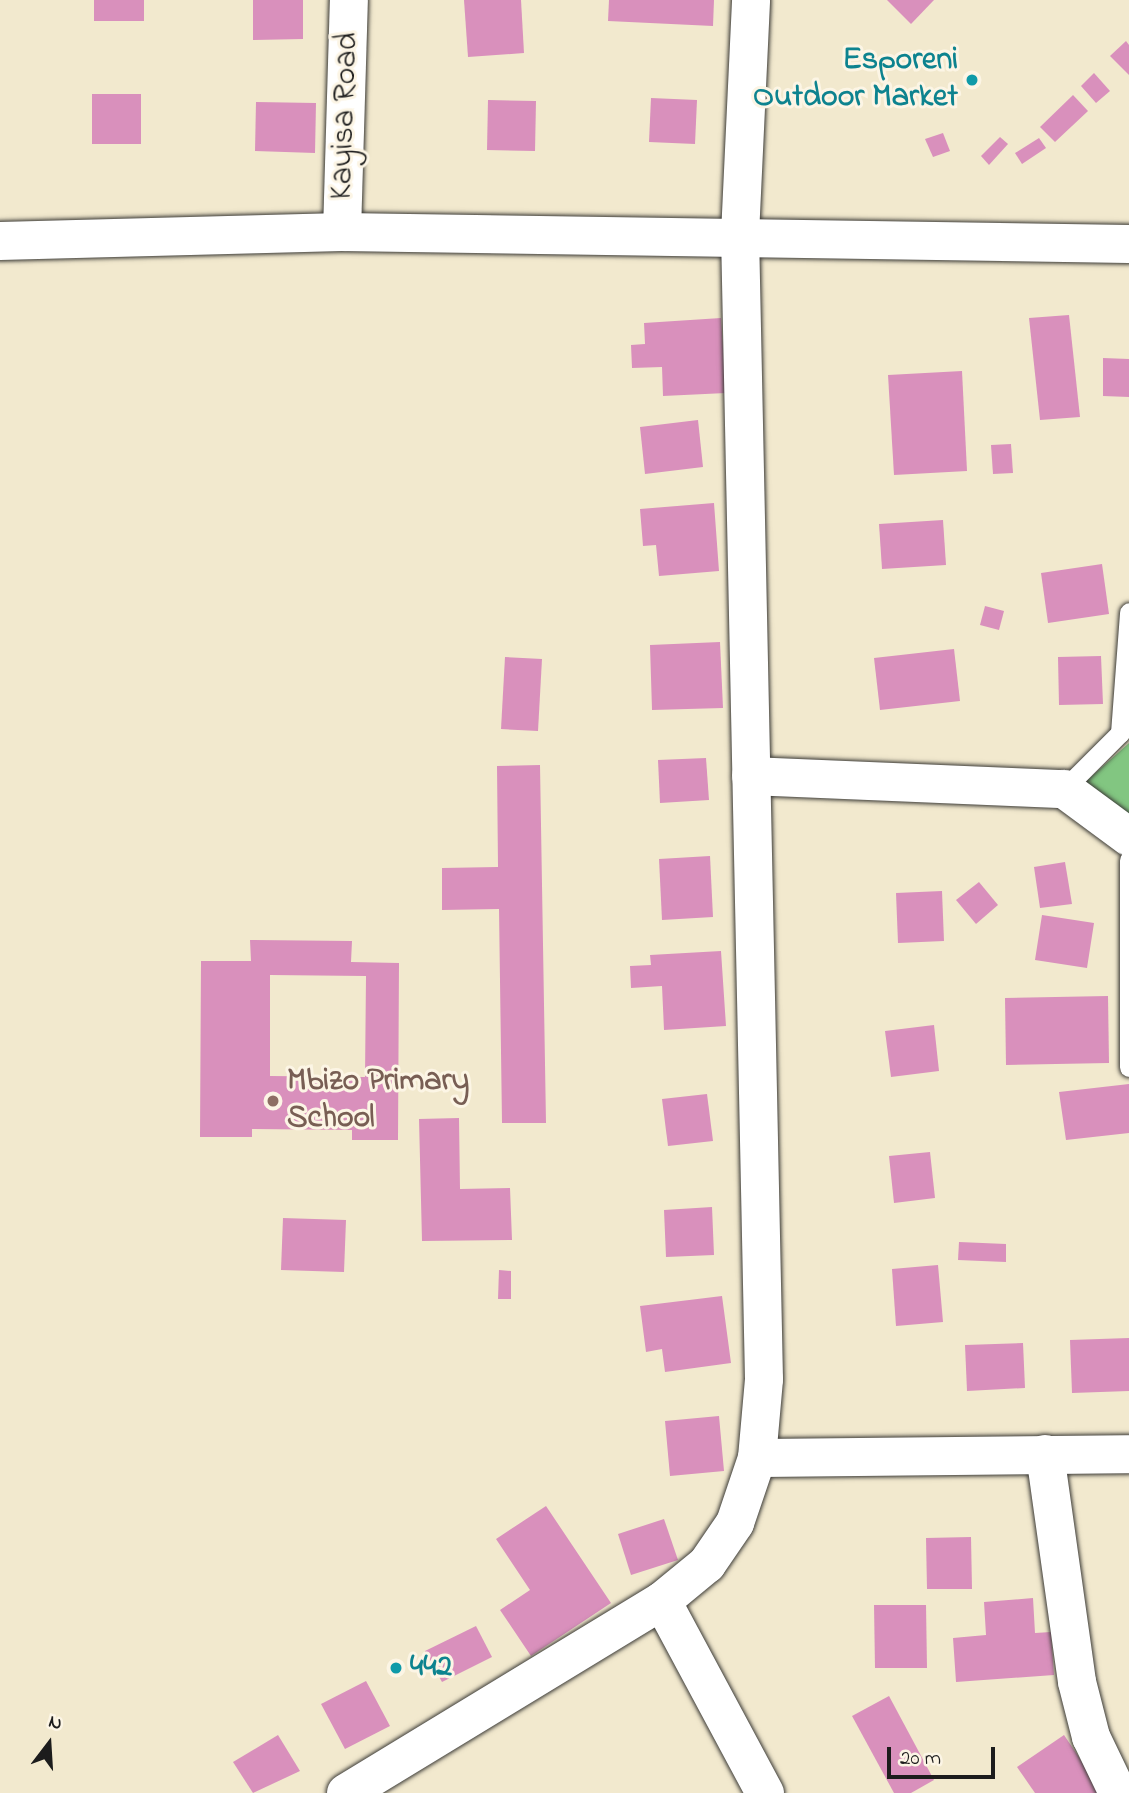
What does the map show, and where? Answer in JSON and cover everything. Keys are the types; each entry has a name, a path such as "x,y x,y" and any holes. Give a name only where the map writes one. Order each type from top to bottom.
{"street":[{"name":"Kayisa Road","path":"342,232 349,0"},
{"path":"356,1791 662,1601 707,1564 735,1523 757,1458 764,1379 740,235 751,0"},
{"path":"0,241 342,232 740,235 1129,244"},
{"path":"751,776 1064,789 1129,837"},
{"path":"1045,1454 1077,1682 1091,1737 1118,1793"},
{"path":"757,1458 1129,1454"},
{"path":"662,1601 765,1793"}],"lane":[{"path":"1064,789 1120,733 1129,612"},
{"path":"1129,860 1129,1067"}],"green space":[{"path":"1129,743 1129,816 1083,784"}],"building":[{"path":"94,0 144,0 144,21 94,21"},
{"path":"253,0 303,0 303,39 253,40"},
{"path":"464,0 521,0 524,53 468,57"},
{"path":"609,0 714,0 713,26 608,21"},
{"path":"887,0 934,0 911,24"},
{"path":"1126,41 1129,45 1129,75 1110,56"},
{"path":"1094,73 1110,91 1096,103 1081,86"},
{"path":"92,94 141,94 141,144 92,144"},
{"path":"1073,95 1088,111 1055,142 1040,127"},
{"path":"651,98 697,100 695,144 649,142"},
{"path":"488,100 536,101 535,151 487,150"},
{"path":"256,102 316,103 315,153 255,151"},
{"path":"943,133 950,151 933,157 925,139"},
{"path":"1000,137 1008,144 989,165 981,156"},
{"path":"1039,138 1046,148 1022,164 1015,153"},
{"path":"1069,315 1080,417 1040,420 1029,318"},
{"path":"721,318 726,393 663,396 662,367 632,368 631,345 645,344 644,323"},
{"path":"1103,358 1129,359 1129,397 1103,396"},
{"path":"962,371 967,471 894,475 888,375"},
{"path":"698,420 703,467 645,474 640,427"},
{"path":"1011,444 1013,473 993,474 991,445"},
{"path":"714,503 719,571 659,576 656,545 643,546 640,509"},
{"path":"943,520 946,565 882,569 879,524"},
{"path":"1102,564 1109,614 1048,623 1041,573"},
{"path":"985,606 1004,611 999,630 980,625"},
{"path":"720,642 723,708 652,710 650,645"},
{"path":"954,649 960,701 880,710 874,658"},
{"path":"1101,656 1103,704 1059,705 1058,657"},
{"path":"505,657 542,659 538,731 501,729"},
{"path":"706,758 709,800 660,803 658,760"},
{"path":"540,765 546,1123 502,1123 499,909 442,910 442,868 498,867 497,766"},
{"path":"710,856 713,917 662,920 659,859"},
{"path":"1065,862 1072,904 1040,908 1034,867"},
{"path":"979,882 998,905 976,924 956,900"},
{"path":"942,891 944,941 898,943 896,893"},
{"path":"1042,915 1094,923 1087,968 1035,960"},
{"path":"250,940 352,941 351,962 399,963 398,1140 352,1140 352,1130 252,1129 252,1137 200,1137 201,961 251,961","holes":["270,975 366,976 365,1077 270,1076"]},
{"path":"721,951 726,1026 664,1030 662,986 631,988 630,966 651,965 650,955"},
{"path":"1108,996 1109,1063 1006,1065 1005,998"},
{"path":"934,1025 939,1071 891,1077 885,1031"},
{"path":"1129,1084 1129,1133 1066,1140 1059,1092"},
{"path":"707,1094 713,1141 668,1146 662,1099"},
{"path":"459,1118 460,1189 510,1188 512,1240 422,1241 419,1119"},
{"path":"930,1152 935,1198 894,1203 889,1156"},
{"path":"712,1207 714,1255 666,1257 664,1210"},
{"path":"283,1218 346,1220 344,1272 281,1270"},
{"path":"959,1242 1006,1244 1006,1262 958,1260"},
{"path":"938,1265 943,1322 896,1326 892,1269"},
{"path":"499,1270 511,1271 511,1299 498,1299"},
{"path":"722,1296 731,1363 665,1372 662,1349 646,1352 640,1306"},
{"path":"1129,1338 1129,1391 1072,1393 1070,1340"},
{"path":"1023,1343 1025,1388 967,1391 965,1345"},
{"path":"719,1416 724,1471 670,1476 665,1421"},
{"path":"546,1506 611,1603 531,1656 500,1610 530,1590 496,1539"},
{"path":"664,1519 678,1560 631,1575 618,1534"},
{"path":"971,1537 972,1589 927,1589 926,1538"},
{"path":"1033,1598 1035,1633 1051,1632 1054,1675 956,1682 953,1638 986,1635 984,1602"},
{"path":"874,1605 926,1605 927,1668 875,1668"},
{"path":"476,1626 492,1657 442,1682 425,1651"},
{"path":"366,1681 390,1726 345,1749 321,1704"},
{"path":"889,1696 934,1780 911,1793 894,1793 852,1716"},
{"path":"278,1735 300,1771 253,1793 233,1762"},
{"path":"1064,1735 1103,1793 1035,1793 1017,1767"}],"place":[{"name":"Esporeni Outdoor Market","path":"972,80"},
{"name":"Mbizo Primary School","path":"273,1101"},
{"name":"442","path":"396,1668"}]}
